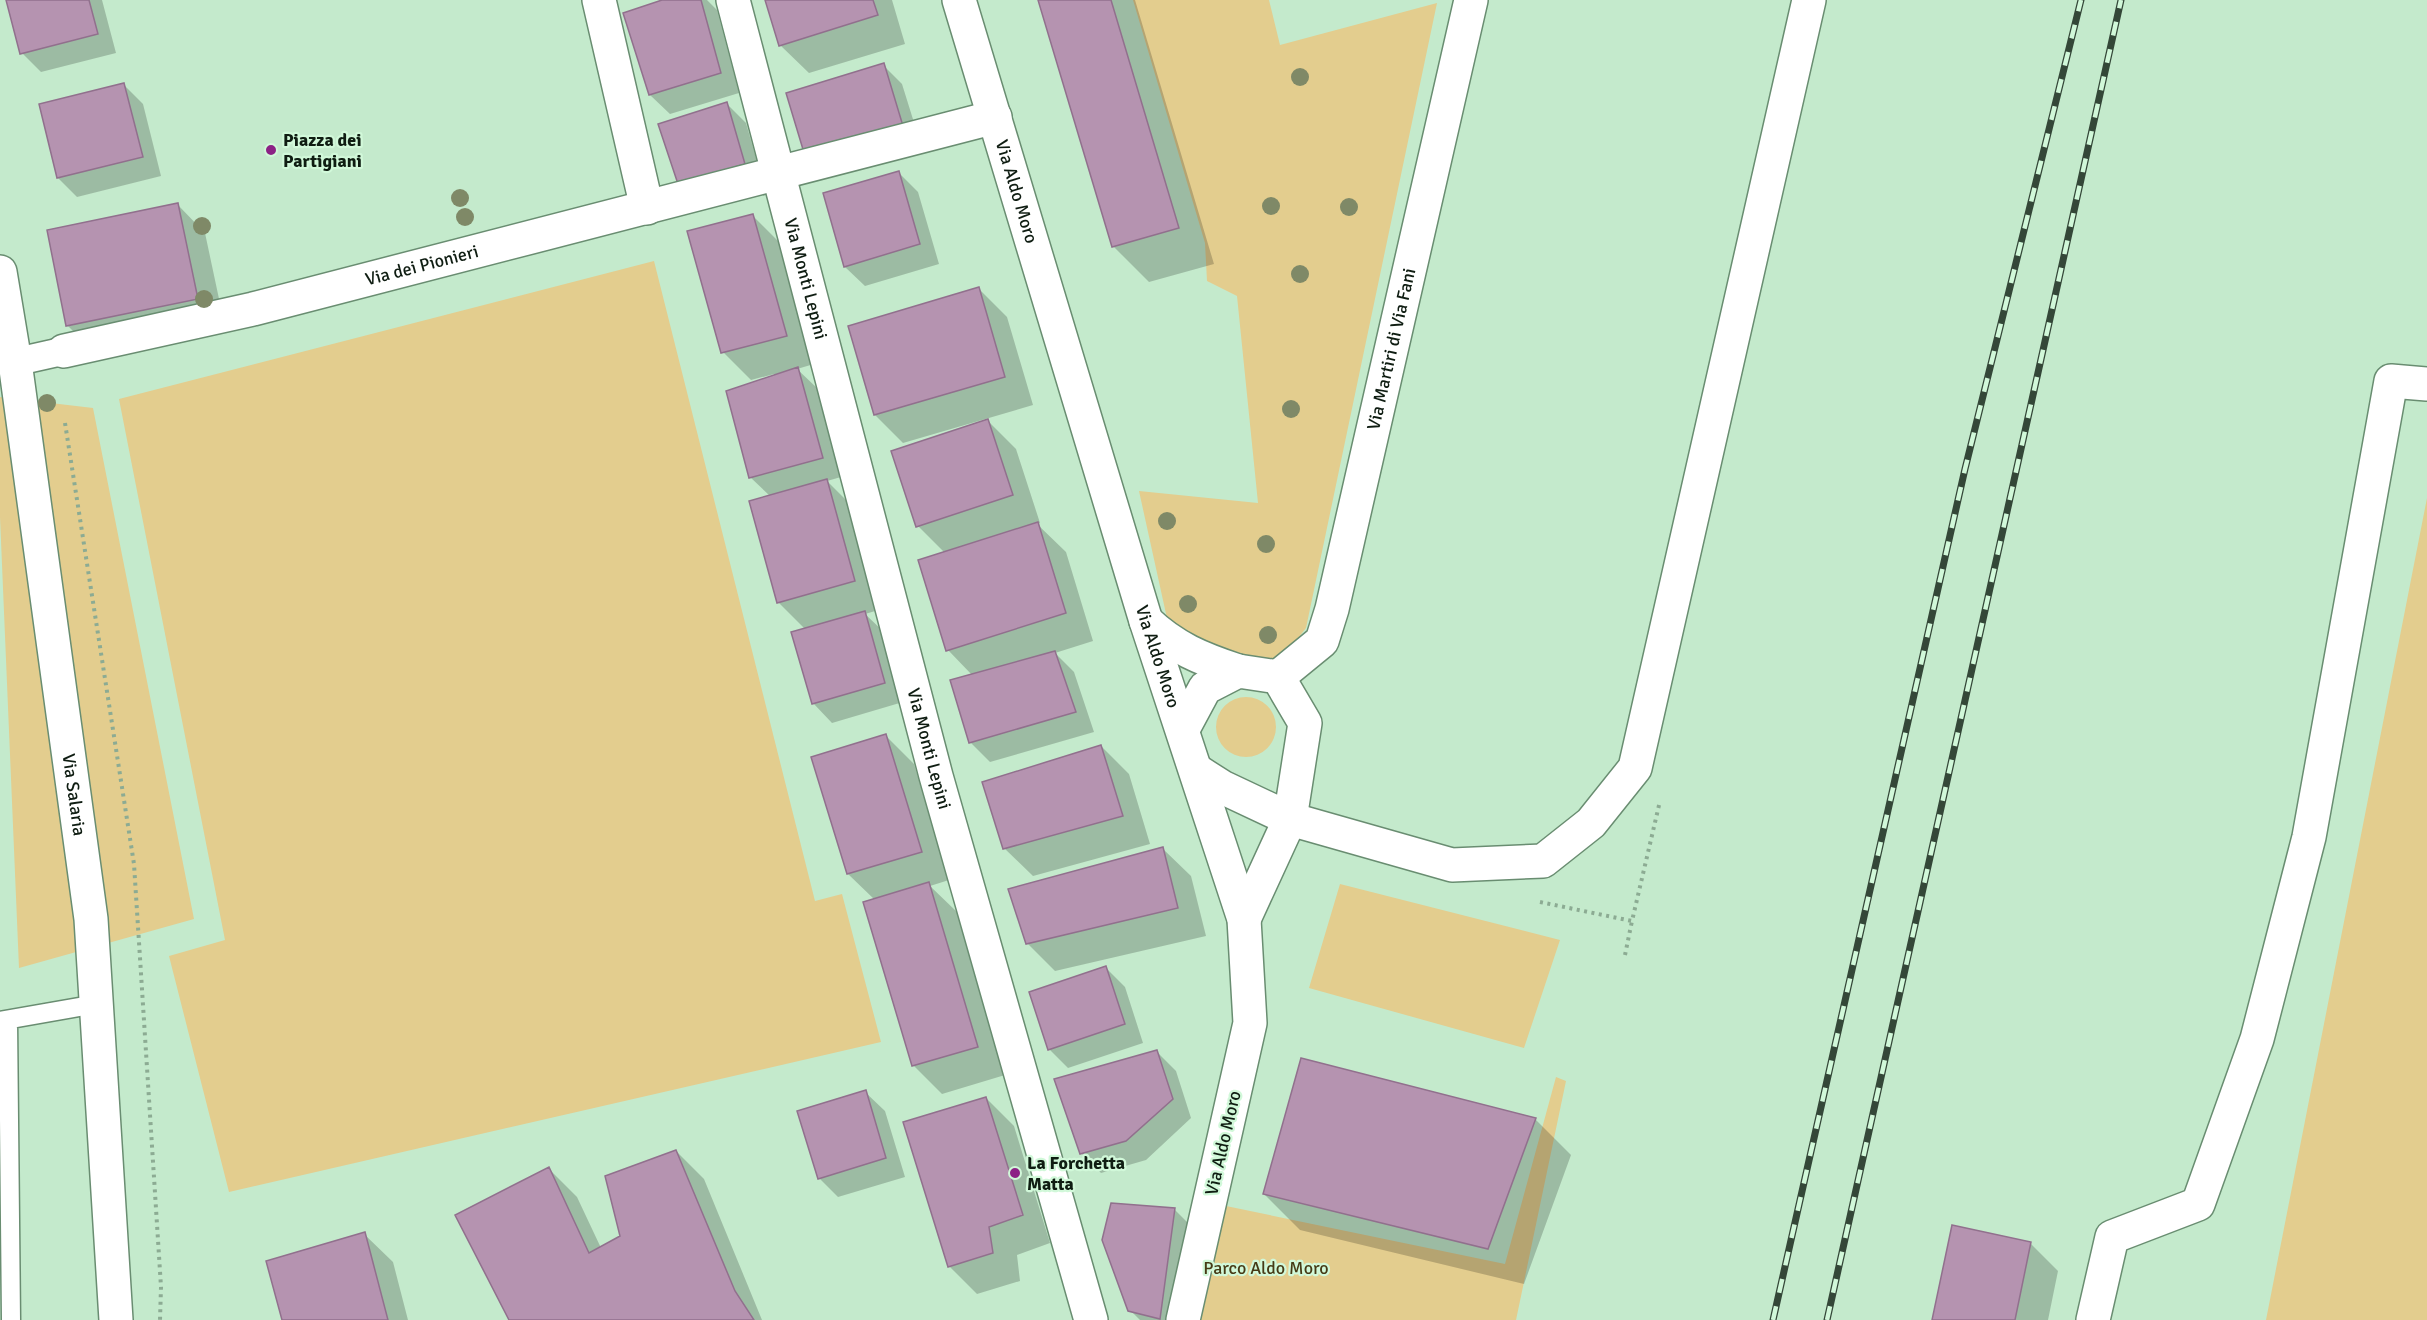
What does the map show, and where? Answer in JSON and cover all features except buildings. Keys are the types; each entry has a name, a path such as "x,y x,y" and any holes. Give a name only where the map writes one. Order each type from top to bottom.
{"street":[{"path":"599,0 648,208"},
{"name":"Via Monti Lepini","path":"733,0 936,776 1091,1320"},
{"name":"Via Aldo Moro","path":"959,0 1146,621 1244,919 1250,1023 1183,1320"},
{"name":"Via Martiri di Via Fani","path":"1278,677 1322,640 1332,609 1471,0"},
{"path":"1197,771 1222,787 1290,819 1452,865 1543,861 1591,824 1635,768 1809,0"},
{"path":"778,174 995,117"},
{"name":"Via dei Pionieri","path":"64,351 254,309 778,174"},
{"name":"Via Salaria","path":"0,272 15,362 91,919 116,1320"},
{"path":"15,362 64,351"},
{"path":"2093,1320 2112,1238 2198,1204 2253,1050 2308,837 2391,381 2427,384"},
{"path":"1146,621 1165,639 1201,659 1238,671 1278,677 1305,723 1290,819 1244,919"},
{"path":"1183,729 1205,688 1238,671"}],"lane":[{"path":"11,1320 4,1020 96,1004"}],"path":[{"path":"64,414 134,864 161,1287 160,1320"},
{"path":"1625,955 1632,921"}],"green space":[{"path":"1133,0 1269,0 1280,45 1437,3 1306,628 1275,667 1170,632 1139,491 1258,503 1237,296 1207,281 1205,243"},
{"path":"654,261 815,901 842,894 881,1042 229,1192 169,956 225,940 119,399"},
{"path":"0,397 93,408 194,919 19,968 0,517"},
{"path":"2427,498 2427,1320 2266,1320"},
{"path":"1246,697 1267,706 1276,727 1267,748 1246,757 1225,748 1216,727 1225,706"},
{"path":"1340,884 1560,940 1524,1048 1309,988"},
{"name":"Parco Aldo Moro","path":"1556,1077 1566,1081 1516,1320 1201,1320 1226,1206 1505,1264"}],"railway":[{"path":"1773,1320 1965,469 2081,0"},
{"path":"1827,1320 2121,0"}],"place":[{"name":"Piazza dei Partigiani","path":"271,150"},
{"name":"La Forchetta Matta","path":"1015,1173"}]}
